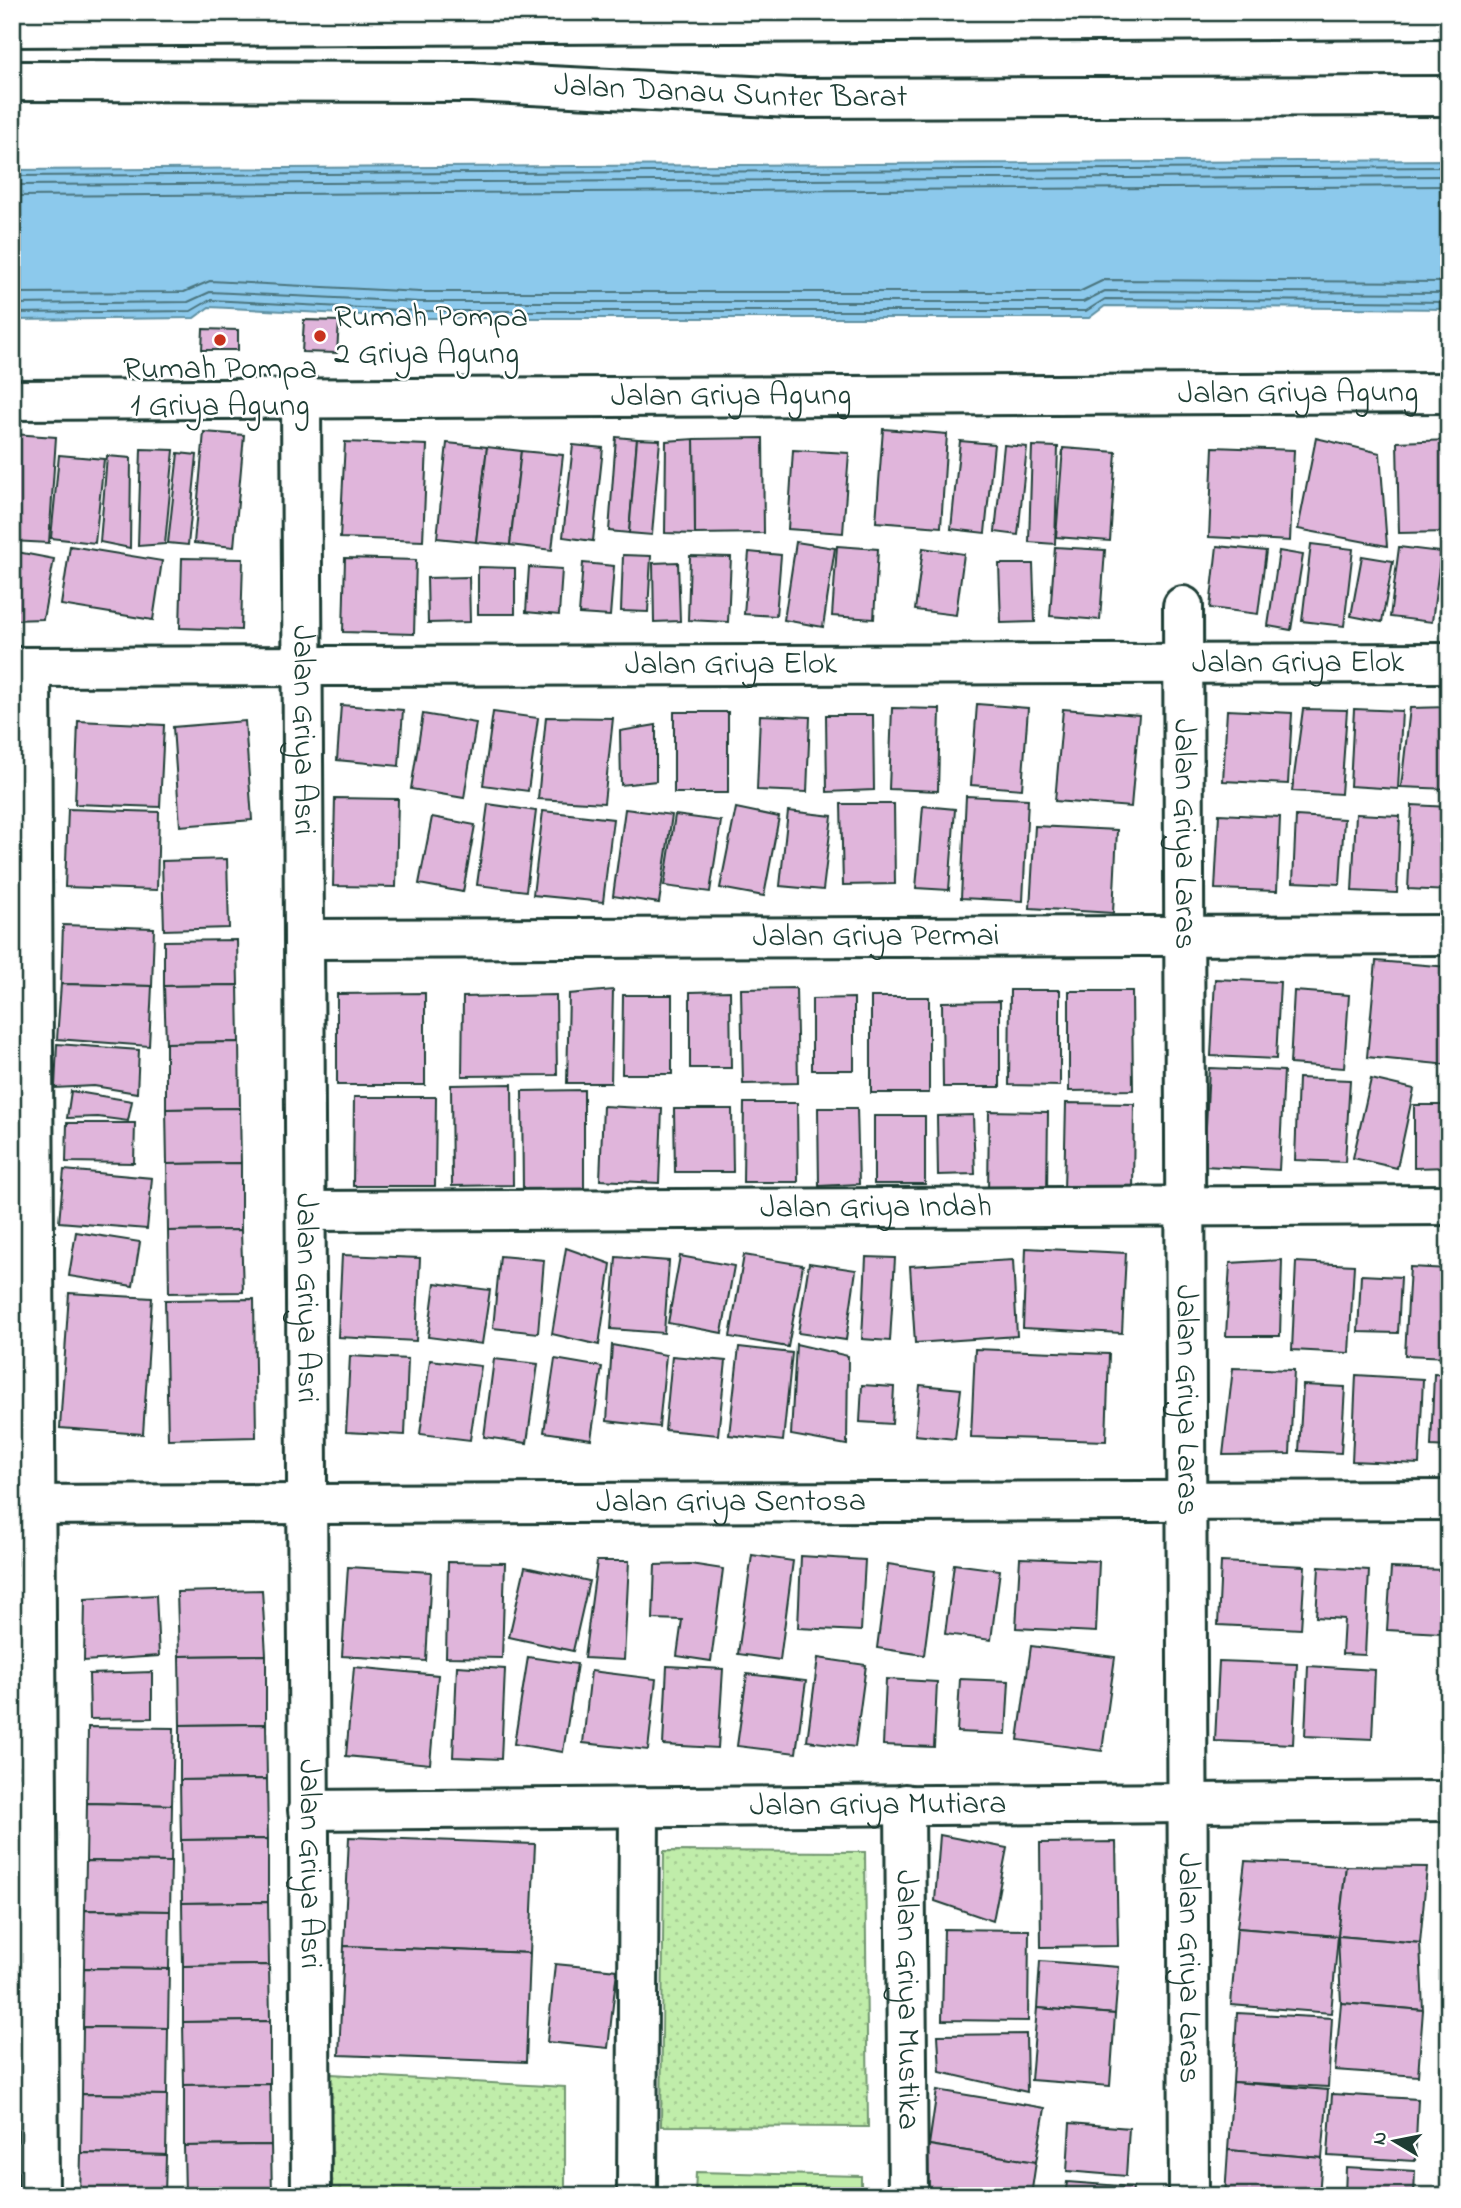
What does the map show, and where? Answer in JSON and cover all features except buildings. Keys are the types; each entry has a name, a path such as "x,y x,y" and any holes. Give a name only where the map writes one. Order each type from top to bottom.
{"street":[{"name":"Jalan Danau Sunter Barat","path":"12,27 1449,19"},
{"name":"Jalan Danau Sunter Barat","path":"12,80 472,82 791,98 1449,96"},
{"name":"Jalan Griya Agung","path":"12,400 1449,393"},
{"name":"Jalan Griya Asri","path":"301,398 311,2196"},
{"name":"Jalan Griya Laras","path":"1182,606 1189,2196"},
{"name":"Jalan Griya Elok","path":"21,668 1449,663"},
{"path":"21,668 23,1505 38,2196"},
{"name":"Jalan Griya Permai","path":"304,939 1449,935"},
{"name":"Jalan Griya Indah","path":"306,1211 1449,1205"},
{"name":"Jalan Griya Sentosa","path":"23,1505 1449,1500"},
{"name":"Jalan Griya Mutiara","path":"309,1810 1449,1801"},
{"name":"Jalan Griya Mustika","path":"905,1804 908,2196"},
{"path":"636,2196 639,1807"}],"green space":[{"path":"664,1851 865,1852 868,2127 661,2126"},
{"path":"331,2074 565,2087 565,2196 328,2196"},
{"path":"696,2172 861,2176 861,2196 695,2196"}],"water":[{"path":"1449,160 1449,309 1105,306 1089,318 420,318 209,307 194,318 12,320 12,170"}],"place":[{"name":"Rumah Pompa 2 Griya Agung","path":"320,336"},
{"name":"Rumah Pompa 1 Griya Agung","path":"220,340"}]}
